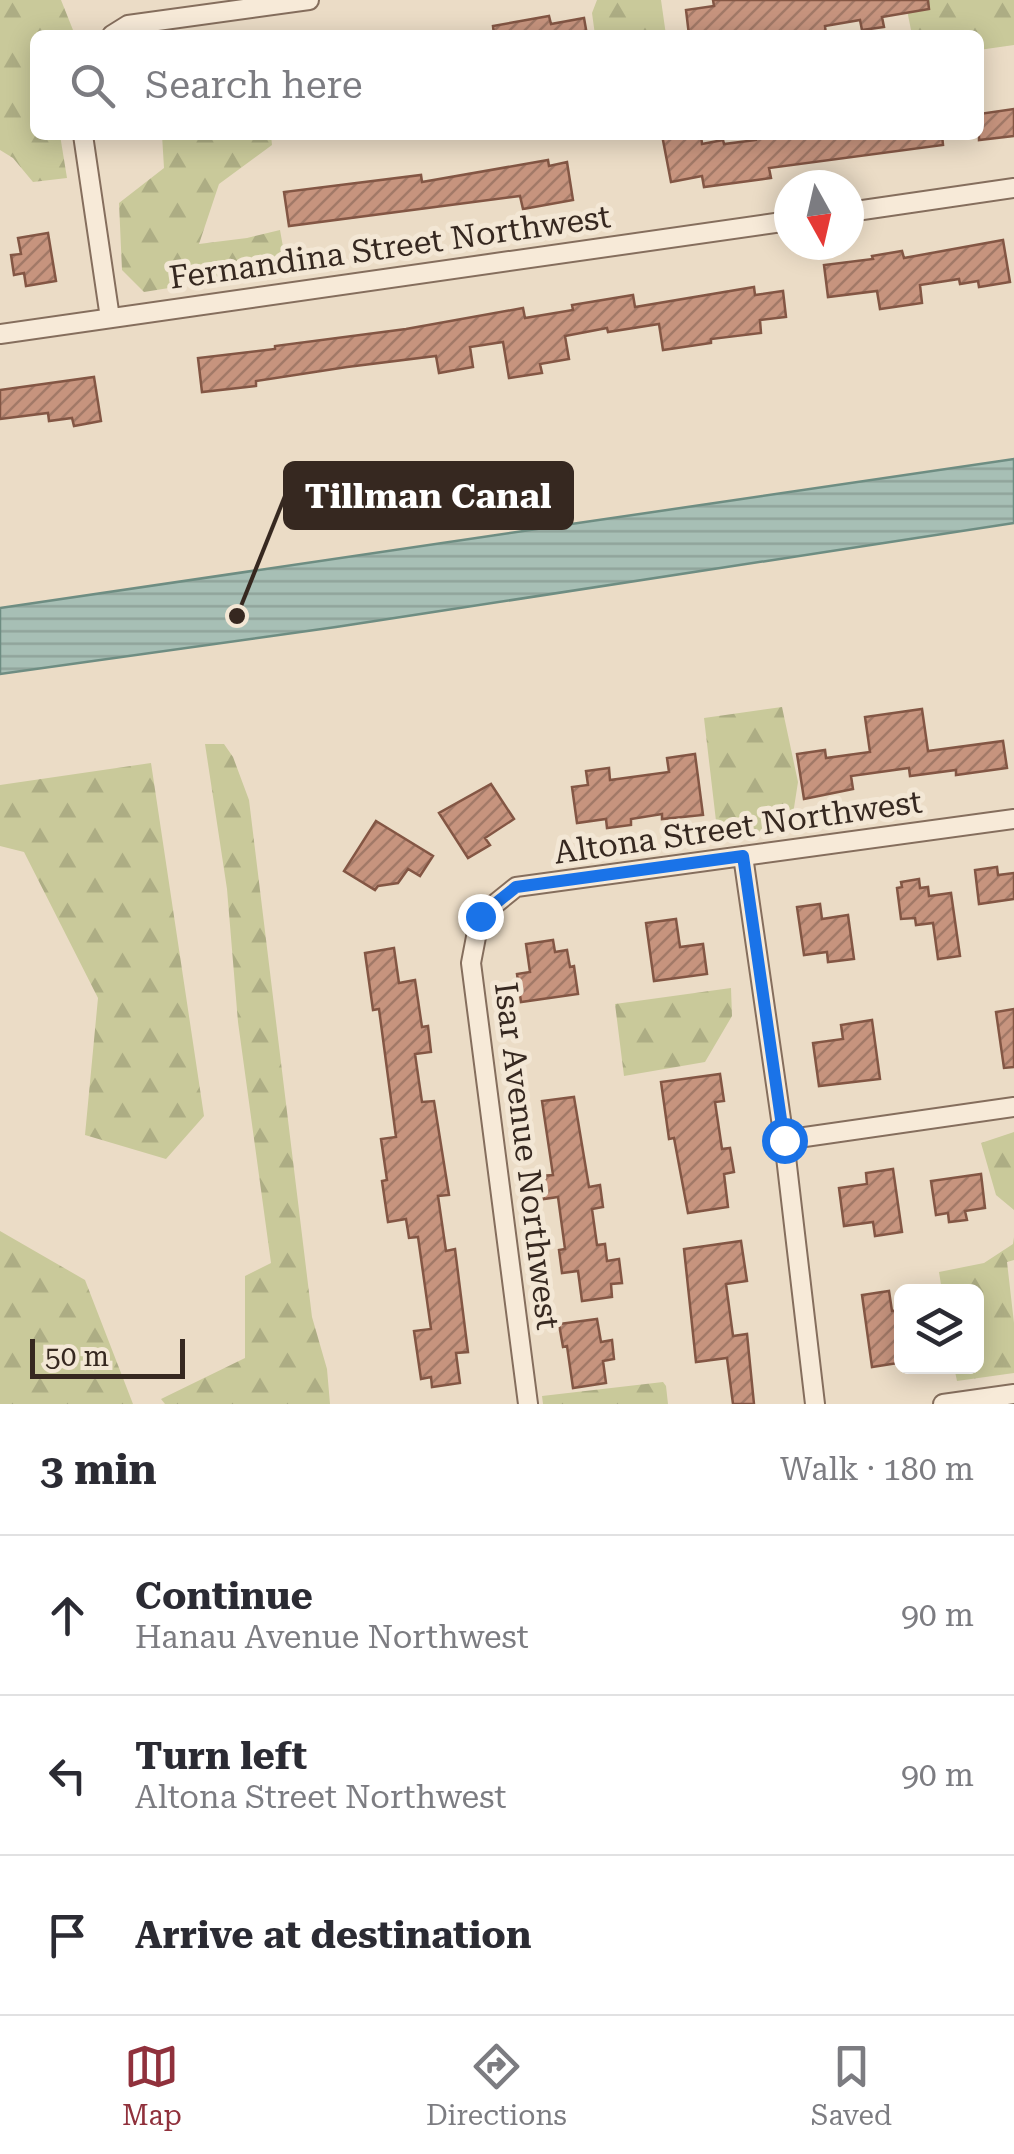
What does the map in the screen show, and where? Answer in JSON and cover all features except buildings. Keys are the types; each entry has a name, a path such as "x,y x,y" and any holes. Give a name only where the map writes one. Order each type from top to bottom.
{"street":[{"path":"120,30 128,25 308,0"},
{"path":"84,140 110,318"},
{"path":"864,210 1014,188"},
{"name":"Fernandina Street Northwest","path":"0,334 774,222"},
{"name":"Altona Street Northwest","path":"480,916 516,887 1014,819"},
{"path":"743,856 784,1140 815,1404"},
{"name":"Isar Avenue Northwest","path":"480,916 472,963 528,1404"},
{"path":"784,1140 1014,1107"},
{"path":"943,1404 1014,1394"}],"green space":[{"path":"0,0 61,0 73,30 30,30 30,140 61,140 67,178 33,182 13,158 0,150"},
{"path":"597,0 661,0 665,30 594,30 592,13"},
{"path":"905,0 1014,0 1014,45 984,49 984,30 911,30"},
{"path":"162,140 272,140 272,145 219,184 199,244 280,230 287,269 144,292 122,270 119,203 164,168"},
{"path":"782,707 798,782 791,827 736,835 716,821 704,718"},
{"path":"205,744 224,744 249,800 312,1317 327,1369 330,1404 165,1404 161,1399 245,1358 245,1276 271,1263 238,1022 227,889"},
{"path":"151,763 204,1116 166,1159 85,1135 98,998 24,852 0,846 0,785"},
{"path":"731,988 732,1016 705,1062 624,1076 615,1004"},
{"path":"1014,1132 1014,1210 996,1195 981,1143"},
{"path":"0,1231 85,1280 133,1404 0,1404"},
{"path":"1014,1237 1014,1260 1007,1262 1014,1323 1014,1373 957,1381 956,1374 984,1374 984,1284 941,1284 939,1272 984,1263 1013,1244"},
{"path":"663,1382 668,1404 543,1404 542,1396"}],"shaded area":[{"path":"1014,459 1014,523 336,627 0,674 0,608"}],"place":[{"name":"Tillman Canal","path":"237,616"}],"route":[{"path":"480,916 516,887 743,856 784,1140"}]}
